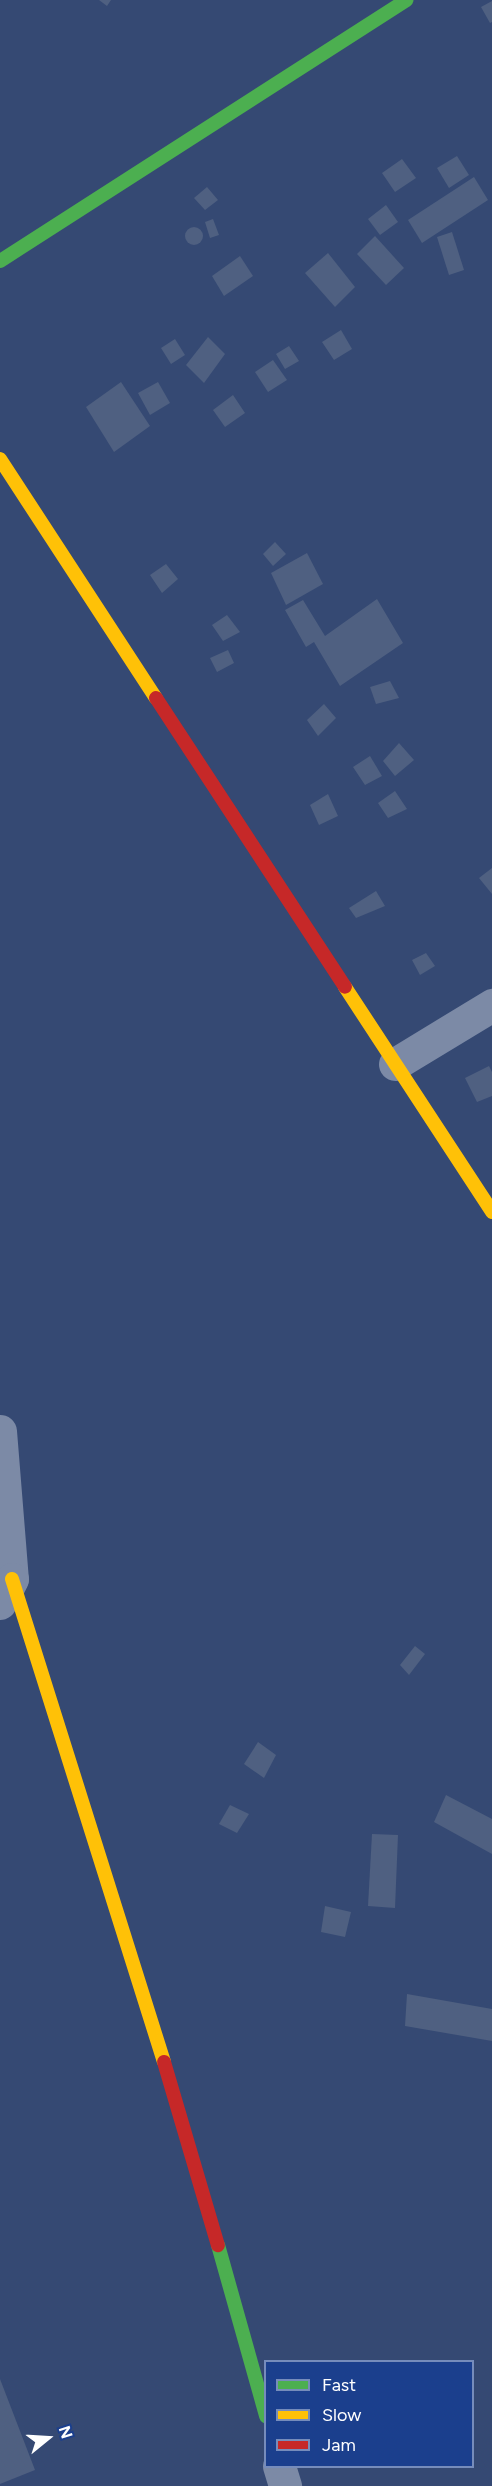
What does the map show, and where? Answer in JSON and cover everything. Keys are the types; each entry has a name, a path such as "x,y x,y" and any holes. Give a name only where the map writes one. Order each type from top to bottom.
{"street":[{"path":"0,261 407,0"},
{"path":"0,459 492,1212"},
{"path":"395,1065 492,1005"},
{"path":"0,1431 6,1591 195,2157 264,2409"},
{"path":"280,2468 285,2486"}],"building":[{"path":"99,0 111,0 107,6"},
{"path":"492,1 492,22 490,23 481,7"},
{"path":"457,156 469,175 449,188 437,168"},
{"path":"402,159 416,178 395,192 382,173"},
{"path":"474,177 488,200 422,243 408,220"},
{"path":"207,187 218,200 205,210 194,198"},
{"path":"386,205 398,222 380,235 368,219"},
{"path":"213,219 219,235 210,238 205,222"},
{"path":"190,227 198,227 203,232 201,243 190,245 185,240 185,232"},
{"path":"452,232 464,270 449,275 437,237"},
{"path":"375,236 404,268 386,285 357,254"},
{"path":"328,253 355,287 335,307 305,273"},
{"path":"240,256 253,276 224,296 212,276"},
{"path":"341,330 352,349 334,360 322,342"},
{"path":"208,337 225,354 204,383 186,365"},
{"path":"175,339 185,355 171,364 161,348"},
{"path":"289,346 299,361 285,369 276,354"},
{"path":"273,360 287,380 268,392 255,372"},
{"path":"121,382 150,426 114,452 86,407"},
{"path":"158,382 170,403 150,415 138,393"},
{"path":"233,395 245,413 225,427 213,410"},
{"path":"275,542 286,554 273,566 263,554"},
{"path":"307,553 323,584 286,605 271,573"},
{"path":"166,564 178,579 162,593 150,575"},
{"path":"377,599 403,643 340,686 314,642 306,647 285,610 303,600 325,636"},
{"path":"227,615 240,632 223,641 212,625"},
{"path":"228,650 234,663 217,672 210,658"},
{"path":"390,681 399,698 376,704 370,687"},
{"path":"324,704 336,718 318,736 307,720"},
{"path":"399,743 414,760 395,776 383,761"},
{"path":"370,756 382,776 365,785 353,767"},
{"path":"395,791 407,809 388,818 378,803"},
{"path":"328,794 338,816 319,825 310,805"},
{"path":"492,868 492,894 479,878"},
{"path":"376,891 385,906 356,918 349,908"},
{"path":"426,953 435,966 420,975 412,960"},
{"path":"489,1066 492,1072 492,1096 477,1102 465,1078"},
{"path":"415,1646 425,1654 409,1675 400,1665"},
{"path":"258,1742 276,1755 264,1778 244,1764"},
{"path":"446,1795 492,1819 492,1854 434,1822"},
{"path":"230,1805 249,1814 237,1833 219,1824"},
{"path":"372,1834 398,1835 395,1908 368,1906"},
{"path":"325,1906 351,1912 345,1937 321,1932"},
{"path":"407,1994 492,2009 492,2041 405,2026"},
{"path":"0,2379 35,2470 0,2484"}],"traffic: fast":[{"path":"0,261 407,0"},
{"path":"218,2245 264,2409"}],"traffic: slow":[{"path":"0,459 156,698"},
{"path":"345,987 492,1212"},
{"path":"12,1579 164,2062"}],"traffic: jam":[{"path":"156,698 345,987"},
{"path":"164,2062 218,2245"}]}
